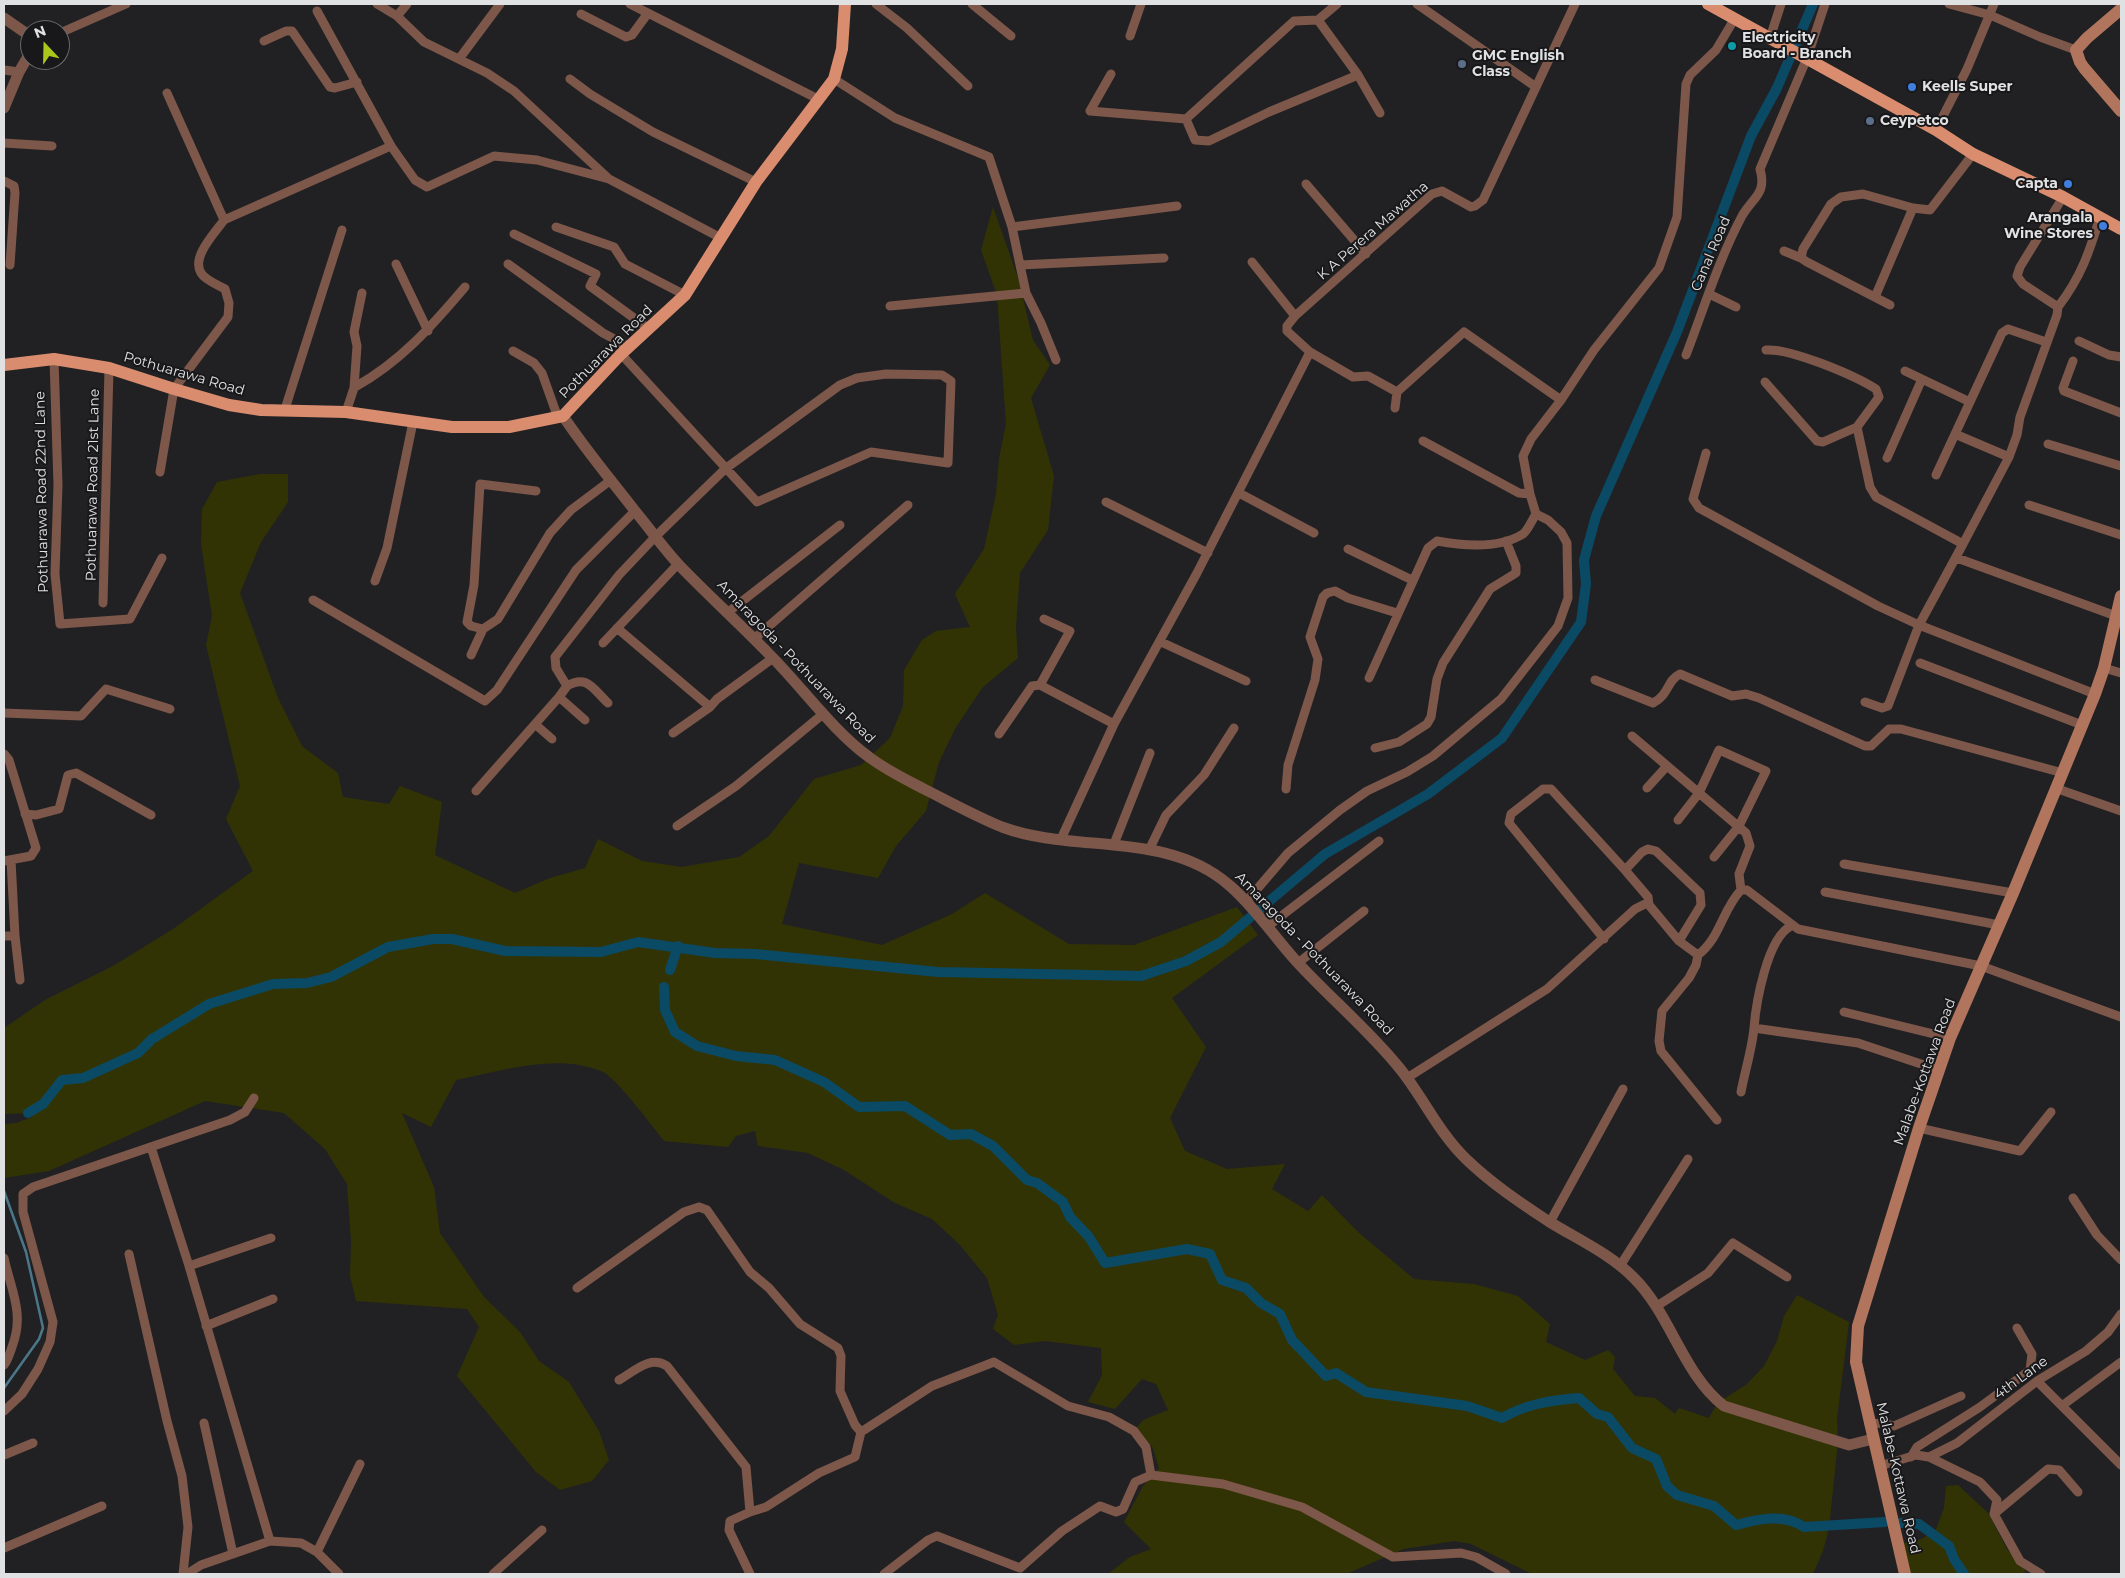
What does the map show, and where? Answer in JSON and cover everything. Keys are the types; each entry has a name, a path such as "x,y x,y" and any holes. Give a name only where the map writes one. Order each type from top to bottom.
{"main road":[{"name":"Pothuarawa Road","path":"4,365 54,360 109,368 229,405 261,410 285,409 346,412 452,427 509,427 561,417 625,350 685,295 756,182 834,79 842,49 844,4"},
{"path":"1708,4 1936,130 1973,154 2063,197 2121,229"},
{"path":"2121,9 2086,38 2076,50 2084,68 2121,111"},
{"name":"Malabe-Kottawa Road","path":"1905,1574 1856,1362 1858,1326 1919,1128 1950,1038 2095,694 2104,668 2121,596"}],"street":[{"path":"70,29 126,4"},
{"path":"378,4 397,16 424,42 487,73 514,91 609,179"},
{"path":"397,16 407,4"},
{"path":"459,59 500,4"},
{"path":"630,4 818,98"},
{"path":"876,4 907,28 968,86"},
{"path":"972,4 1011,36"},
{"path":"1130,36 1141,4"},
{"path":"1111,74 1090,111 1186,118 1294,21 1318,20 1337,4"},
{"path":"1417,4 1536,87"},
{"name":"K A Perera Mawatha","path":"1295,316 1437,191 1442,190 1471,207 1483,200 1575,4"},
{"path":"1774,40 1781,4"},
{"name":"Canal Road","path":"1686,354 1732,234 1748,206 1758,197 1763,181 1760,169 1825,4"},
{"path":"1949,4 1990,15 2040,37 2076,50"},
{"path":"1936,130 1967,68 1994,4"},
{"path":"317,11 392,146 415,180 426,187 494,156 537,160 609,179 721,238"},
{"path":"581,14 626,37 632,35 648,12"},
{"path":"4,18 20,29"},
{"path":"1248,905 1288,853 1340,810 1367,791 1407,772 1433,756 1501,699 1558,626 1568,598 1567,544 1561,532 1548,520 1536,514 1523,456 1531,439 1561,400 1594,350 1659,268 1677,217 1686,84 1690,76 1716,50 1735,18"},
{"path":"1318,20 1358,76 1380,113"},
{"path":"264,41 286,31 292,31 330,87 335,88 357,82"},
{"path":"4,70 19,72 4,105"},
{"path":"1186,118 1196,140 1209,141 1268,112 1358,76"},
{"path":"834,79 894,118 989,157 1012,228 1026,293 1056,360"},
{"path":"570,80 653,132 756,182"},
{"path":"167,93 224,220"},
{"path":"4,143 52,146"},
{"path":"160,472 174,389 228,317 229,303 225,289 202,274 198,264 200,255 224,220 392,146"},
{"path":"1801,258 1803,249 1831,204 1841,196 1863,194 1913,208 1930,210 1973,154"},
{"path":"4,181 14,186 15,193 10,265"},
{"path":"1306,184 1366,254"},
{"path":"2058,307 2023,284 2017,276 2020,267 2063,197"},
{"path":"1012,228 1177,206"},
{"path":"1875,297 1913,208"},
{"path":"1865,702 1882,708 1888,706 1919,624 1957,558 2009,457 2017,435 2020,416 2046,342 2058,315 2058,307 2074,286 2084,267 2100,217"},
{"path":"556,227 614,247 625,264 685,295"},
{"path":"285,409 342,230"},
{"path":"514,234 596,274 590,286 649,329"},
{"path":"1784,251 1890,305"},
{"path":"1020,265 1164,258"},
{"path":"1252,262 1295,316 1287,331 1310,352 1353,377 1368,376 1397,392"},
{"path":"396,264 428,331"},
{"path":"508,264 625,350 725,469 757,502 871,452 948,464 951,381 942,374 886,374 857,378 840,384 725,469 619,575 555,657 556,668 566,686"},
{"path":"355,387 379,373 428,331 465,288"},
{"path":"346,412 355,387 357,346 354,332 362,293"},
{"path":"890,306 1026,293"},
{"path":"1709,294 1736,308"},
{"path":"1936,475 2002,333 2008,329 2046,342"},
{"path":"1395,408 1397,392 1464,332 1561,400"},
{"path":"2079,341 2109,355 2121,358"},
{"path":"1765,382 1817,441 1823,442 1857,427 1878,397 1876,389 1802,356 1783,350 1766,350"},
{"path":"513,351 534,363 542,373 561,417"},
{"path":"1061,839 1114,724 1161,642 1208,553 1310,352"},
{"name":"Pothuarawa Road 22nd Lane","path":"54,360 58,485 55,574 60,624 130,619 162,558"},
{"path":"2073,361 2063,388 2064,391 2121,413"},
{"name":"Pothuarawa Road 21st Lane","path":"103,603 109,368"},
{"path":"1906,371 1970,402"},
{"path":"1887,458 1922,379"},
{"name":"Amaragoda - Pothuarawa Road","path":"561,417 678,564 773,658 823,714 866,755 906,780 974,815 1003,827 1024,834 1114,844 1171,855 1204,868 1228,884 1298,963 1383,1048 1407,1078 1439,1128 1463,1156 1492,1182 1550,1222 1584,1241 1634,1278 1657,1306 1700,1381 1714,1398 1724,1406 1849,1445 1873,1438"},
{"path":"375,581 387,548 413,422"},
{"path":"1857,427 1870,487 1876,497 1963,544"},
{"path":"1955,434 2009,457"},
{"path":"1423,442 1519,493 1530,494"},
{"path":"2048,444 2121,466"},
{"path":"1706,453 1693,499 1699,508 1878,606 2095,694"},
{"path":"471,655 483,630 498,619 550,533 571,510 611,480"},
{"path":"483,630 466,622 474,585 480,484 536,491"},
{"path":"1239,493 1314,533"},
{"path":"1106,502 1208,553"},
{"path":"754,639 908,505"},
{"path":"2029,505 2121,535"},
{"path":"312,600 485,700 497,690 576,570 635,511"},
{"path":"1369,678 1428,548 1437,541 1464,546 1506,541 1524,533 1536,514"},
{"path":"727,613 840,525"},
{"path":"1375,748 1399,742 1427,724 1431,717 1437,679 1444,663 1490,588 1516,573 1516,566 1506,541"},
{"path":"1348,549 1412,580"},
{"path":"1957,558 2116,616"},
{"path":"603,643 678,564"},
{"path":"1286,789 1288,765 1315,680 1318,659 1310,637 1323,597 1327,593 1335,591 1348,598 1397,613"},
{"path":"1040,686 1070,631 1044,619"},
{"path":"617,628 710,707"},
{"path":"1161,642 1246,681"},
{"path":"673,733 773,658"},
{"path":"1920,663 2082,725"},
{"path":"2104,668 2121,673"},
{"path":"1595,680 1653,703 1664,697 1674,677 1680,674 1732,696 1746,694 1759,698 1865,746 1871,746 1888,729 1901,729 2063,773"},
{"path":"476,791 559,697 566,686 576,680 584,680 608,703"},
{"path":"1000,734 1032,686 1040,686 1114,724"},
{"path":"4,713 80,716 106,689 170,710"},
{"path":"559,697 585,720"},
{"path":"677,826 736,786 823,714"},
{"path":"535,724 552,739"},
{"path":"1149,850 1166,814 1204,775 1234,728"},
{"path":"1632,736 1739,826 1746,833 1750,846 1739,874 1741,890 1734,898 1710,946 1698,955 1696,965 1689,978 1662,1011 1659,1041 1661,1051 1717,1120"},
{"path":"1678,820 1699,793 1719,750 1766,772 1739,826 1714,857"},
{"path":"1114,844 1150,753"},
{"path":"4,754 9,760 36,848 31,856 8,860 20,980"},
{"path":"1647,788 1667,766"},
{"path":"25,814 36,815 59,809 68,775 76,773 151,814"},
{"path":"2055,788 2121,811"},
{"path":"1604,938 1509,823 1511,814 1543,789 1551,789 1648,897 1649,904 1680,941 1698,955"},
{"path":"1263,923 1379,841"},
{"path":"1625,870 1642,852 1648,849 1656,852 1700,893 1701,905 1680,941"},
{"path":"1844,864 2013,892"},
{"path":"1741,890 1747,890 1791,926 1798,929 1981,966 2121,1017"},
{"path":"1825,892 1999,925"},
{"path":"1407,1078 1547,989 1635,909 1649,904"},
{"path":"1298,963 1364,911"},
{"path":"1741,1092 1754,1028 1754,1016 1766,965 1784,929 1791,926"},
{"path":"4,936 15,936"},
{"path":"1844,1012 1950,1038"},
{"path":"1754,1028 1858,1043 1939,1070"},
{"path":"1550,1222 1623,1089"},
{"path":"4,1411 22,1394 38,1369 50,1342 54,1322 22,1212 23,1194 33,1187 230,1120 245,1112 254,1098"},
{"path":"1919,1128 2020,1151 2051,1112"},
{"path":"151,1147 189,1266 270,1541"},
{"path":"1620,1266 1688,1160"},
{"path":"2073,1198 2097,1235 2121,1260"},
{"path":"578,1288 684,1212 699,1207 706,1210 750,1272 769,1288 800,1324 838,1348 842,1356 840,1392 855,1425 861,1432"},
{"path":"189,1266 271,1238"},
{"path":"1657,1306 1708,1273 1733,1243 1787,1277"},
{"path":"130,1254 166,1421 182,1476 188,1527 185,1574"},
{"path":"4,1262 18,1309 17,1336 4,1365"},
{"path":"206,1326 273,1299"},
{"name":"4th Lane","path":"1930,1457 1957,1443 2037,1381 2086,1351 2108,1332 2121,1314"},
{"path":"1911,1457 1917,1447 1980,1408 2030,1370 2032,1354 2017,1328"},
{"path":"619,1380 652,1362 660,1362 667,1366 746,1467 750,1512"},
{"path":"750,1574 729,1530 730,1521 766,1507 819,1474 855,1457 861,1432 932,1386 994,1362 1068,1406 1109,1417 1134,1431 1146,1447 1151,1475"},
{"path":"2063,1405 2121,1362"},
{"path":"2037,1381 2121,1465"},
{"path":"1869,1424 1883,1423 1894,1426 1961,1396"},
{"path":"204,1422 233,1554"},
{"path":"4,1455 33,1443"},
{"path":"1880,1466 1916,1454 1930,1457 1980,1482 1997,1500 1994,1514 2020,1561 2042,1574"},
{"path":"317,1552 360,1464"},
{"path":"1994,1514 2048,1469 2059,1470 2078,1492"},
{"path":"884,1574 928,1540 937,1536 1020,1568 1062,1531 1100,1506 1116,1512 1123,1509 1135,1482 1151,1475 1222,1484 1302,1507 1393,1557 1461,1554 1476,1556 1506,1574"},
{"path":"4,1548 102,1506"},
{"path":"493,1574 542,1530"},
{"path":"185,1574 201,1565 270,1541 301,1543 317,1552 339,1574"}],"shaded area":[{"path":"993,207 1018,278 1033,340 1050,365 1031,398 1054,476 1048,530 1020,573 1016,626 1018,658 983,687 956,727 939,762 926,811 896,846 878,878 799,863 782,924 882,945 952,914 985,893 1069,944 1134,945 1237,907 1258,935 1172,998 1206,1047 1170,1118 1185,1151 1227,1169 1285,1164 1272,1189 1308,1211 1322,1195 1358,1232 1414,1279 1474,1284 1518,1296 1550,1324 1546,1342 1585,1360 1608,1350 1615,1357 1613,1369 1635,1396 1655,1398 1675,1414 1679,1408 1709,1418 1717,1403 1746,1385 1764,1366 1777,1341 1784,1316 1797,1295 1849,1322 1837,1419 1838,1442 1829,1528 1823,1551 1813,1574 1532,1574 1471,1544 1454,1541 1404,1549 1346,1574 1108,1574 1130,1557 1151,1549 1124,1522 1143,1486 1159,1468 1152,1446 1134,1431 1143,1420 1168,1410 1156,1384 1142,1379 1115,1409 1088,1402 1102,1375 1101,1348 1045,1341 1014,1345 993,1329 998,1315 987,1278 960,1245 932,1219 895,1203 844,1170 808,1153 758,1146 755,1131 736,1136 728,1147 664,1141 617,1083 603,1072 586,1066 549,1063 530,1065 456,1080 431,1127 402,1113 434,1187 440,1233 484,1297 520,1332 539,1361 569,1382 599,1431 609,1460 592,1481 560,1490 536,1472 457,1376 479,1327 467,1309 356,1301 350,1276 351,1242 347,1184 325,1149 284,1113 205,1101 49,1171 4,1178 4,1124 16,1123 32,1117 28,1113 4,1114 4,1028 45,1000 113,966 173,929 253,871 226,819 240,786 206,645 212,616 201,544 202,509 217,482 260,474 288,474 288,502 261,542 240,593 278,698 302,746 338,773 343,797 389,804 400,786 442,802 435,855 515,893 550,878 585,868 598,839 642,861 682,867 739,857 769,836 814,779 861,765 890,738 903,706 904,670 922,640 936,631 970,627 955,594 984,549 996,494 999,458 1006,424 997,295 981,250"},
{"path":"1958,1485 1988,1513 2008,1551 2024,1564 2025,1574 1911,1574 1903,1543 1919,1540 1935,1532 1944,1508 1946,1486"}],"waterway":[{"path":"28,1113 43,1104 62,1080 83,1078 138,1053 152,1039 209,1004 273,984 307,983 331,977 388,947 433,939 452,939 505,951 601,952 638,942 715,953 755,954 938,972 1141,976 1186,961 1221,942 1325,854 1428,794 1502,738 1581,622 1586,584 1584,560 1596,516 1677,332 1751,136 1777,88 1813,4"},
{"path":"670,970 678,946"},
{"path":"664,987 665,1010 675,1032 697,1046 736,1056 775,1060 824,1082 859,1107 905,1106 950,1135 971,1134 993,1146 1027,1180 1037,1183 1063,1202 1070,1217 1089,1237 1105,1263 1187,1249 1210,1254 1222,1280 1246,1288 1261,1303 1280,1314 1292,1340 1326,1376 1336,1373 1366,1392 1467,1406 1502,1418 1520,1409 1539,1404 1579,1398 1597,1414 1608,1417 1632,1448 1656,1459 1667,1486 1677,1495 1714,1506 1736,1525 1771,1519 1788,1520 1804,1527 1885,1522"},
{"path":"4,1191 26,1252 43,1328 39,1339 4,1388"},
{"path":"1901,1523 1919,1524 1949,1546 1954,1559 1964,1574"}],"place":[{"name":"Electricity Board - Branch","path":"1732,46"},
{"name":"GMC English Class","path":"1462,64"},
{"name":"Keells Super","path":"1912,87"},
{"name":"Ceypetco","path":"1870,121"},
{"name":"Capta","path":"2068,184"},
{"name":"Arangala Wine Stores","path":"2103,226"}]}
